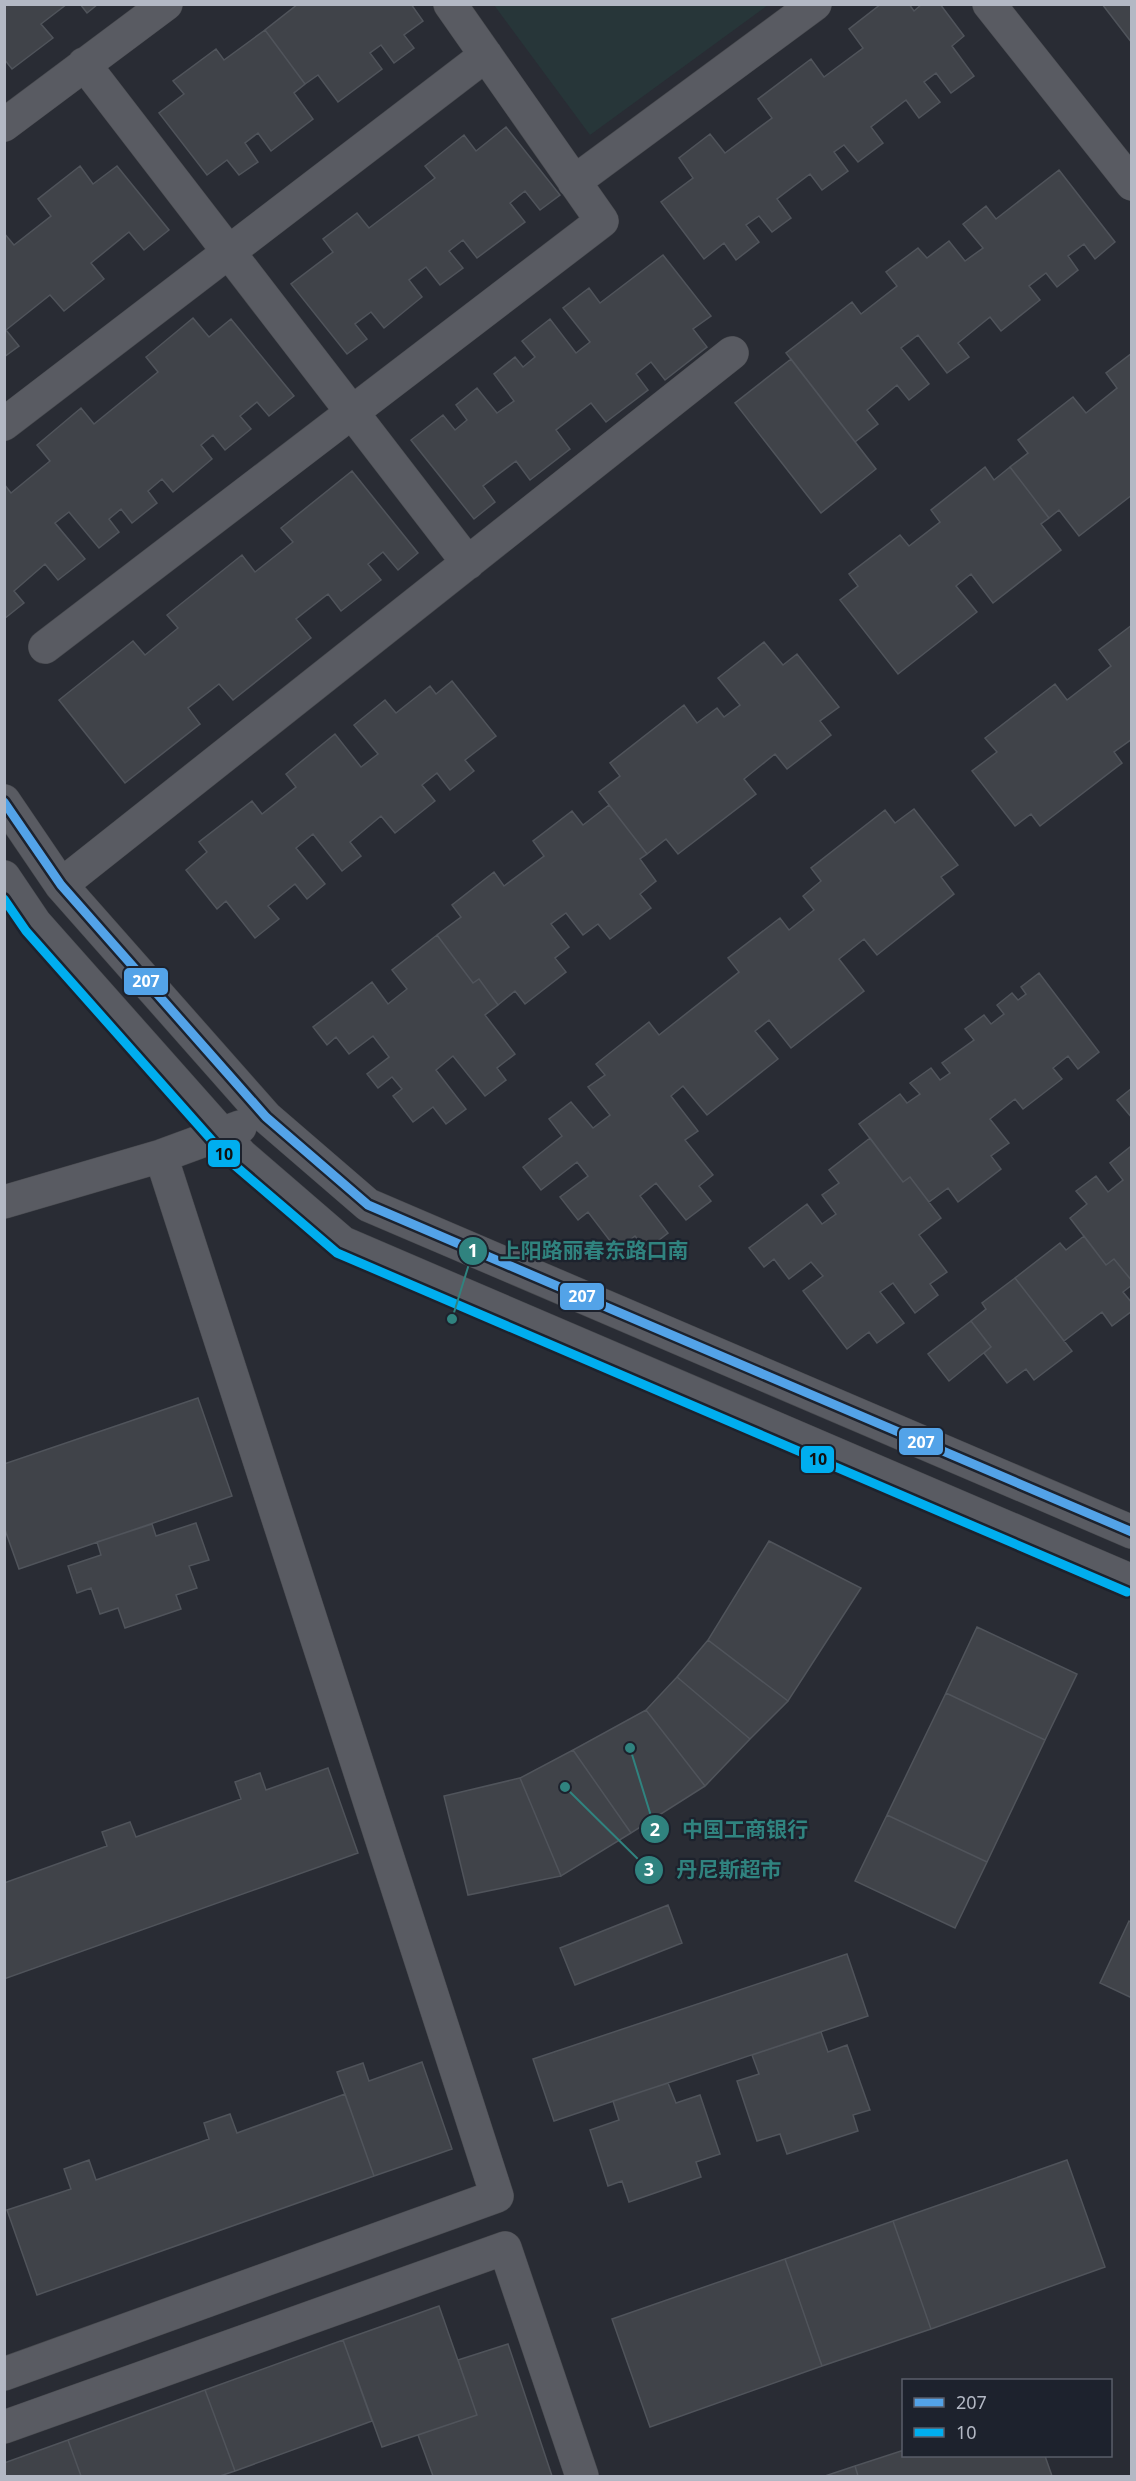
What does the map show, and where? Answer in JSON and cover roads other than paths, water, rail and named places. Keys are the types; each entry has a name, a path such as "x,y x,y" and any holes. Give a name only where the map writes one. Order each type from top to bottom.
{"street":[{"path":"4,125 166,4"},
{"path":"45,647 602,221 450,4"},
{"path":"574,182 815,4"},
{"path":"989,4 1131,184"},
{"path":"4,424 486,55"},
{"path":"84,64 468,563"},
{"path":"61,885 732,353"},
{"path":"4,801 61,885 266,1118 368,1205 1131,1531"},
{"path":"4,877 35,923 241,1155 343,1243 1131,1581"},
{"path":"4,1202 161,1156 266,1118"},
{"path":"4,2374 496,2196 161,1156"},
{"path":"4,2427 505,2248 582,2476"}],"place":[{"name":"上阳路丽春东路口南","path":"452,1319"},
{"name":"中国工商银行","path":"630,1748"},
{"name":"丹尼斯超市","path":"565,1787"}]}
